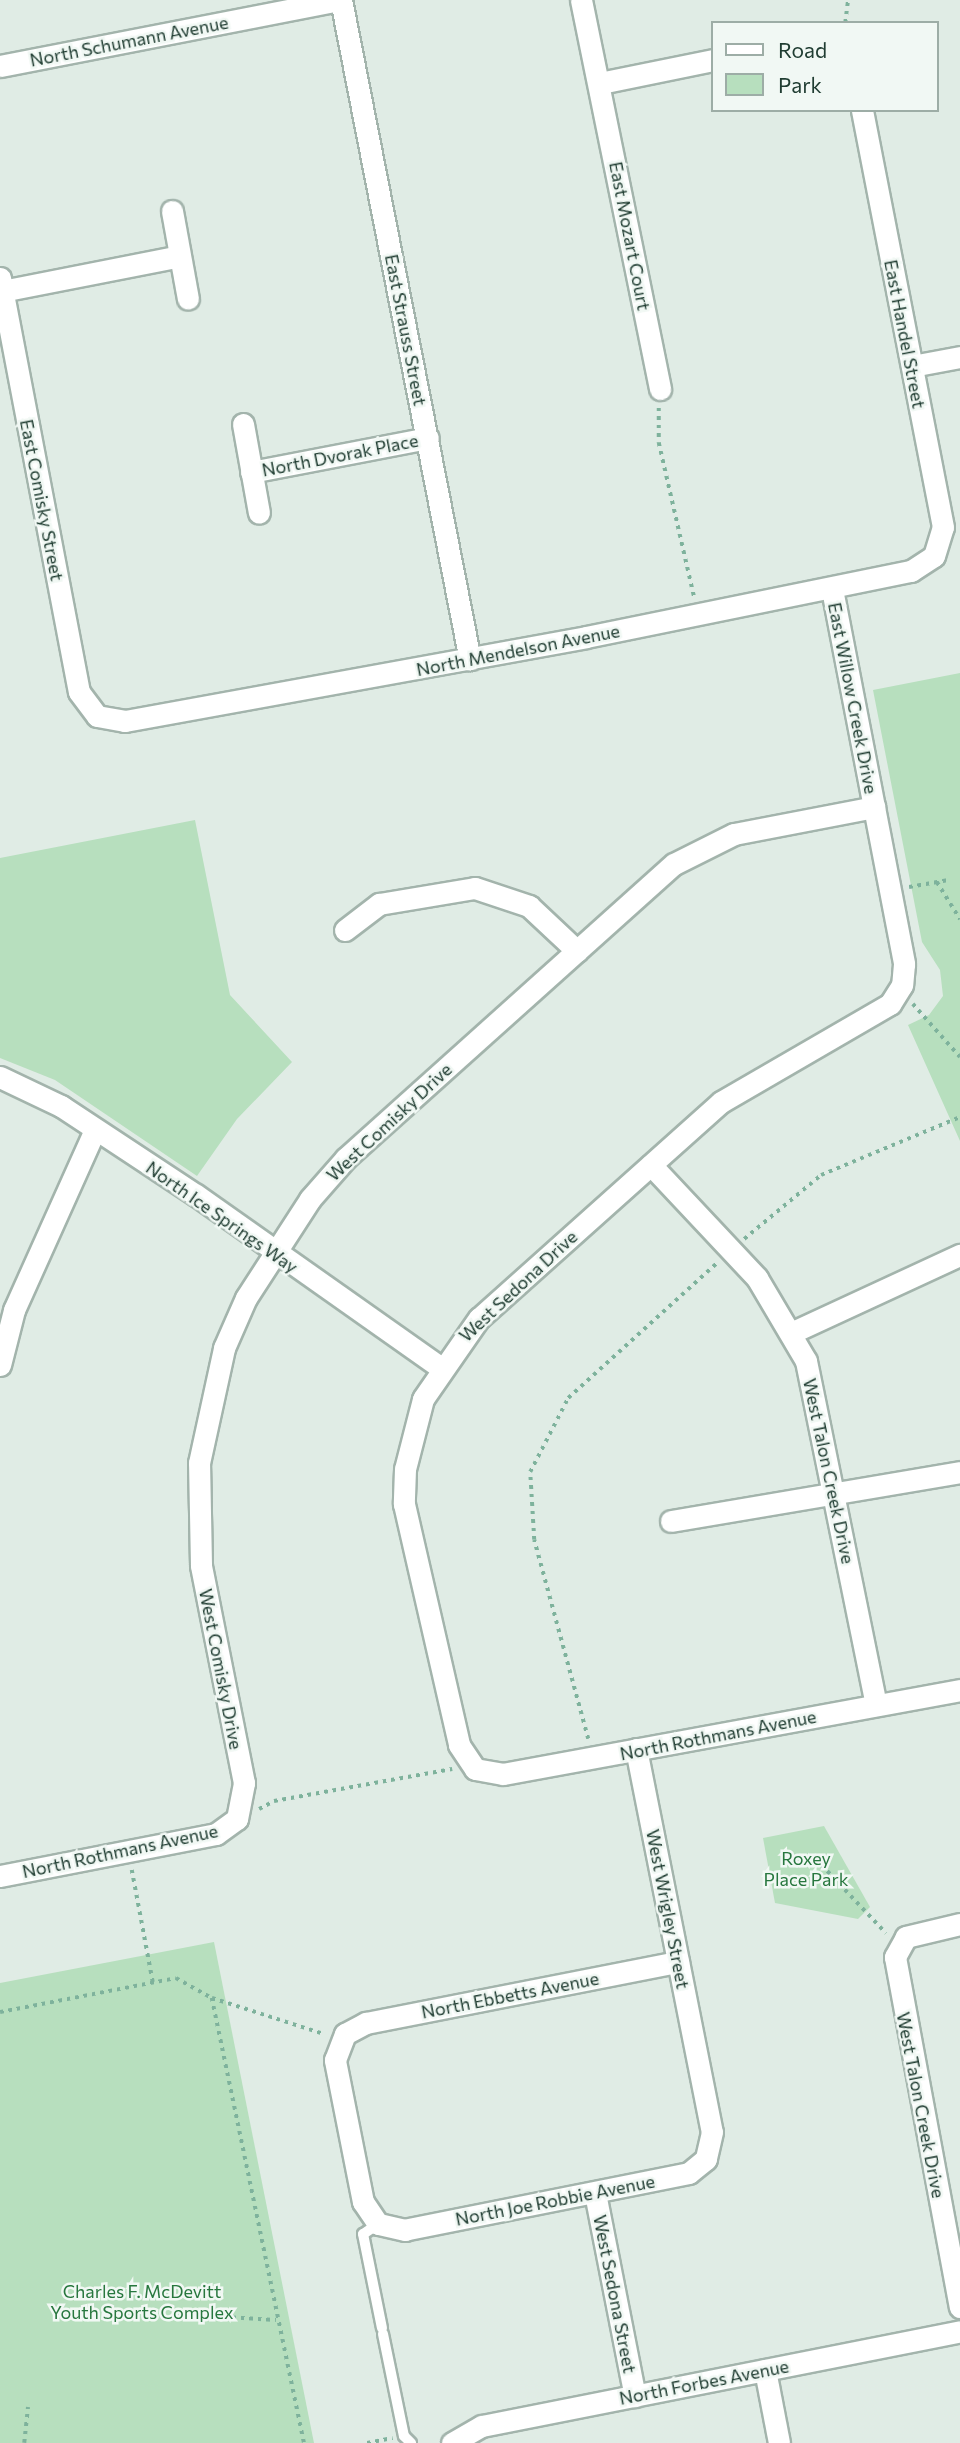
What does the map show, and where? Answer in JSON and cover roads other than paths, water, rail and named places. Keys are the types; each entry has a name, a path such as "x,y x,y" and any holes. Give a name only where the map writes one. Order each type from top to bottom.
{"street":[{"name":"North Schumann Avenue","path":"0,66 341,0"},
{"name":"East Strauss Street","path":"341,0 470,660"},
{"name":"East Mozart Court","path":"581,0 600,83 660,389"},
{"path":"600,83 712,60"},
{"name":"East Handel Street","path":"862,112 943,527 934,556"},
{"path":"172,211 188,299"},
{"path":"1,284 180,257"},
{"name":"East Comisky Street","path":"1,284 79,692 97,716"},
{"path":"912,366 960,357"},
{"name":"North Dvorak Place","path":"243,424 259,513"},
{"name":"North Dvorak Place","path":"251,472 428,438"},
{"name":"North Mendelson Avenue","path":"97,716 125,721 470,660 832,589 911,571 934,556"},
{"name":"East Willow Creek Drive","path":"832,589 904,964 902,985"},
{"name":"West Comisky Drive","path":"237,1819 244,1783 201,1565 199,1463 224,1348 272,1253 346,1158 577,951 701,845 874,807"},
{"path":"345,930 379,904 475,888 529,906 577,951"},
{"name":"West Sedona Drive","path":"475,1769 458,1745 404,1504 411,1433 440,1367 480,1318 739,1088 890,1004 902,985"},
{"name":"North Ice Springs Way","path":"0,1077 30,1088 95,1130 440,1367"},
{"path":"0,1365 14,1310 95,1130"},
{"name":"West Talon Creek Drive","path":"651,1165 757,1278 793,1332 816,1400 876,1705"},
{"path":"793,1332 960,1255"},
{"path":"671,1521 835,1497 960,1472"},
{"name":"North Rothmans Avenue","path":"475,1769 503,1774 960,1689"},
{"name":"West Wrigley Street","path":"636,1749 699,2067"},
{"name":"North Rothmans Avenue","path":"0,1876 216,1834 237,1819"},
{"name":"West Talon Creek Drive","path":"960,1924 916,1933 897,1945 895,1969 960,2307"},
{"name":"North Ebbetts Avenue","path":"378,2224 363,2202 335,2060 344,2037 366,2023 678,1962"},
{"name":"North Joe Robbie Avenue","path":"378,2224 405,2230 689,2173 706,2159 712,2132 699,2067"},
{"name":"West Sedona Street","path":"594,2193 635,2396"},
{"name":"North Forbes Avenue","path":"452,2443 482,2426 960,2331"},
{"path":"765,2370 779,2443"}],"lane":[{"path":"378,2224 363,2234 407,2439"}],"park label":[{"name":"Roxey Place Park","path":"806,1869"},
{"name":"Charles F. McDevitt Youth Sports Complex","path":"142,2302"}]}
